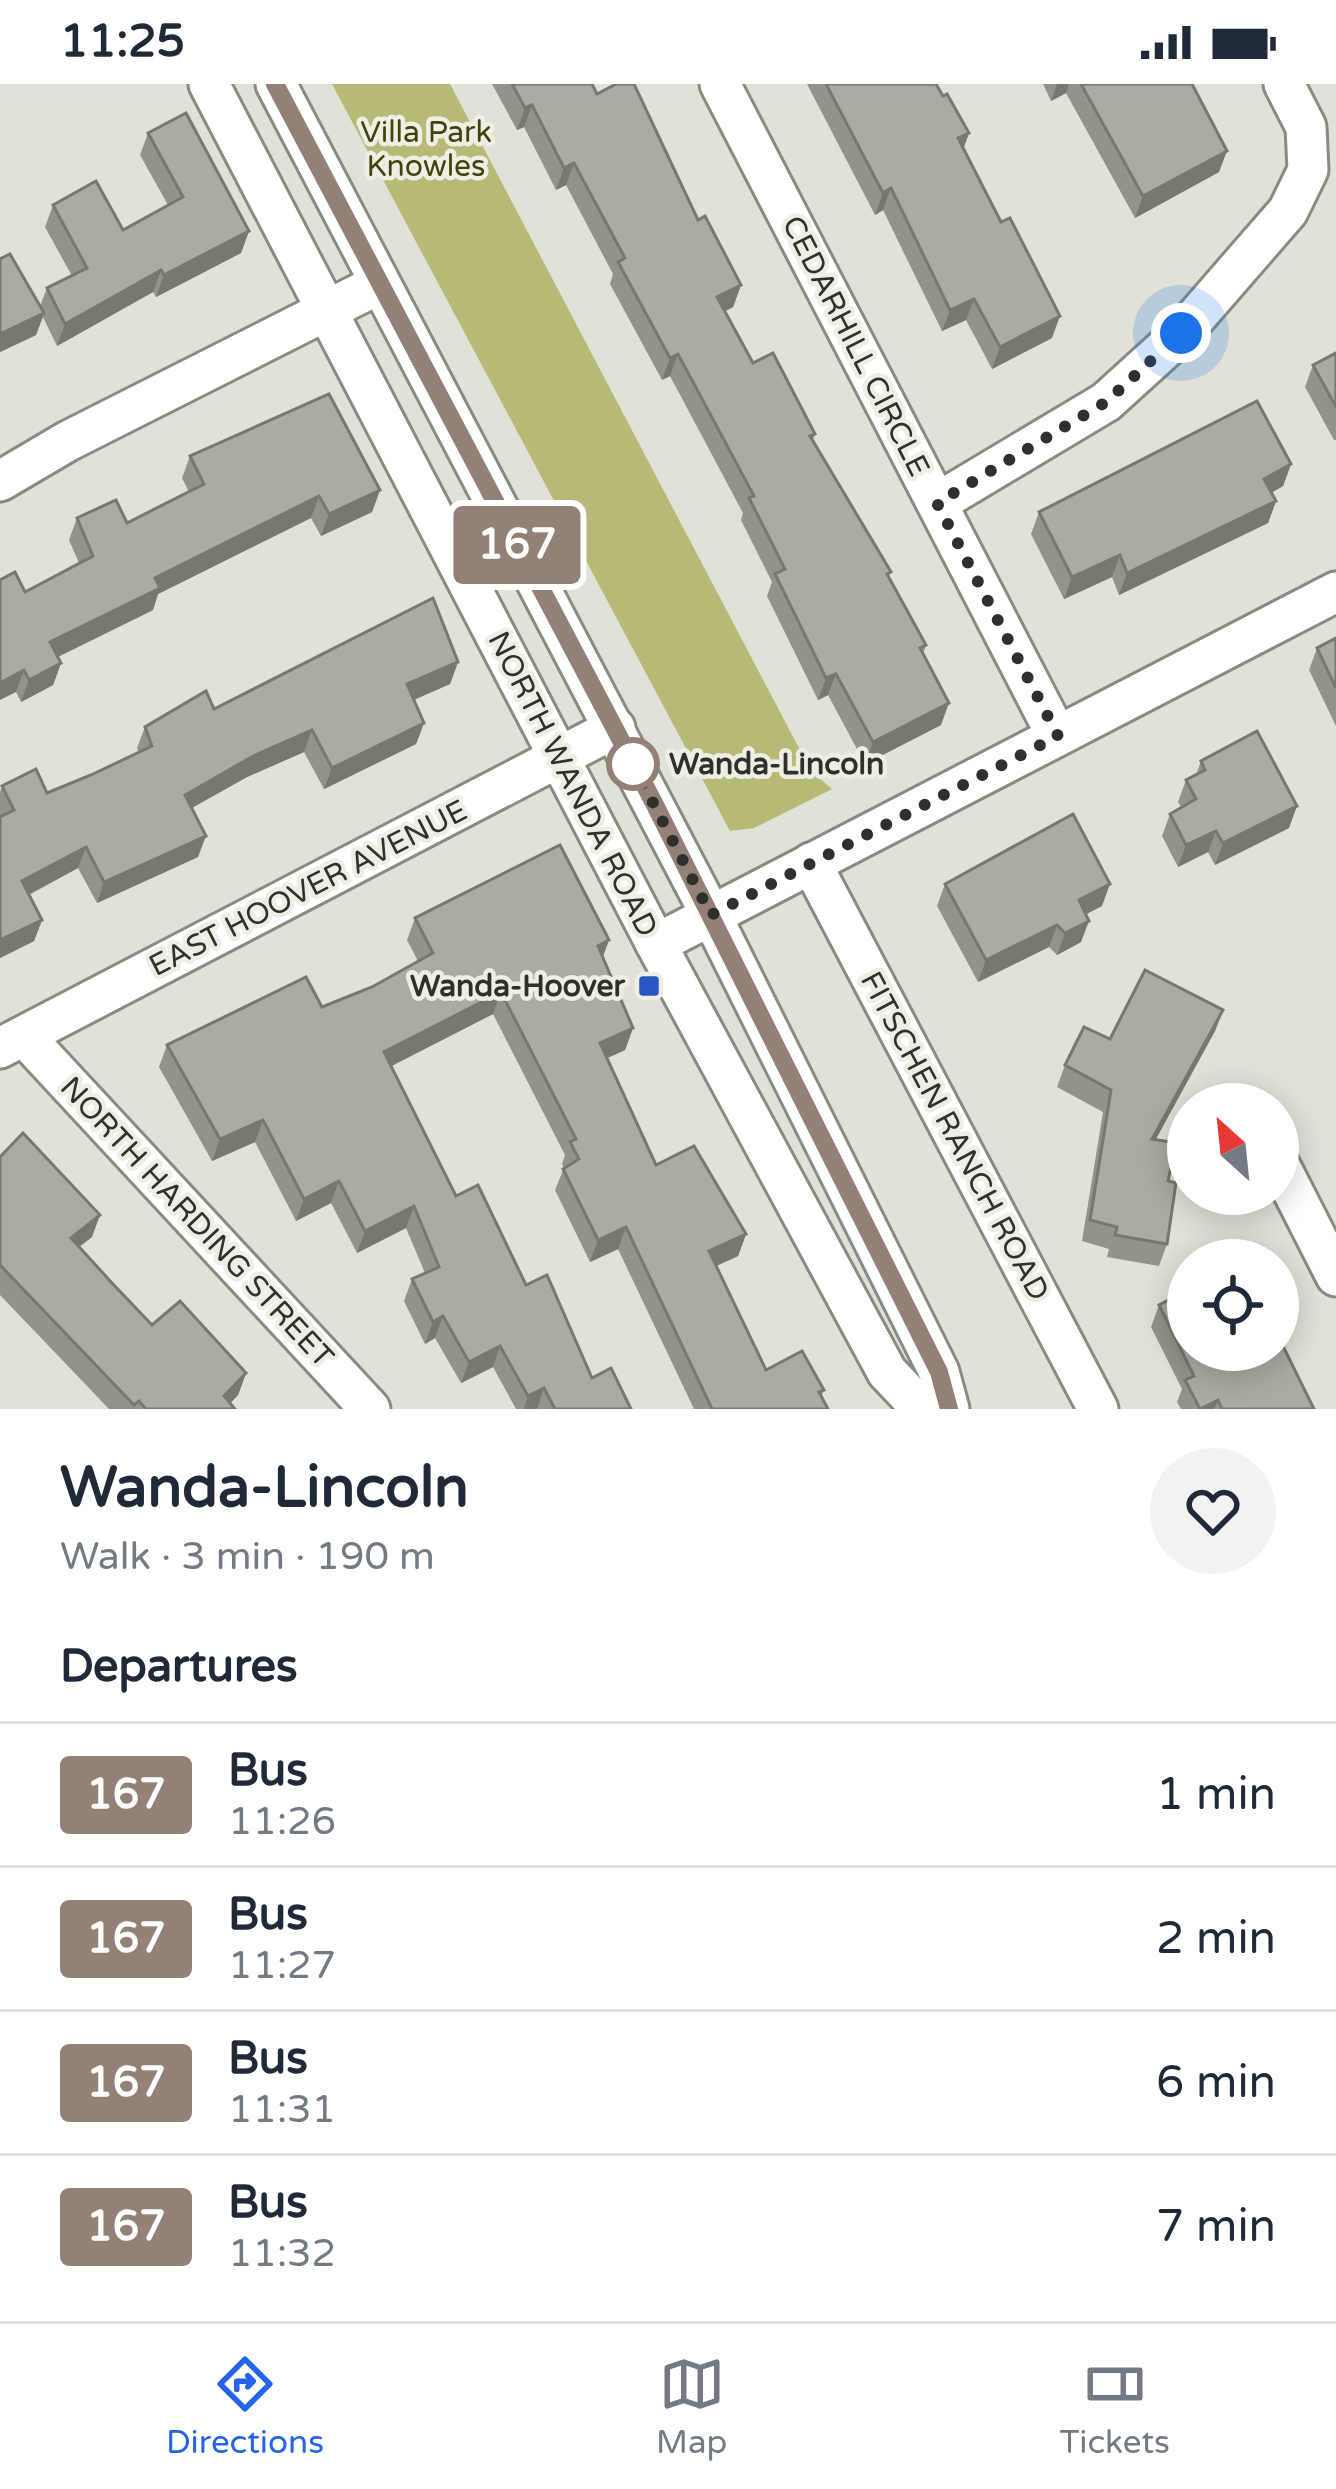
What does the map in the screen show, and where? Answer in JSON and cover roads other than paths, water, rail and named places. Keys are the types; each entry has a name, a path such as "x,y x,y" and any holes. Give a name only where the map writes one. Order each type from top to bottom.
{"street":[{"name":"NORTH WANDA ROAD","path":"209,84 656,944 887,1372 922,1409"},
{"name":"NORTH WANDA ROAD","path":"276,84 711,915 939,1372 949,1409"},
{"name":"CEDARHILL CIRCLE","path":"721,84 1058,736"},
{"path":"937,503 1106,402 1181,333 1288,211 1307,170 1306,127 1284,84"},
{"path":"0,482 68,441 380,284"},
{"path":"656,944 1336,592"},
{"name":"EAST HOOVER AVENUE","path":"12,1042 615,728"},
{"name":"FITSCHEN RANCH ROAD","path":"812,863 1098,1409"},
{"name":"NORTH HARDING STREET","path":"12,1042 370,1409"},
{"path":"1299,1203 1336,1276"}],"place":[{"name":"Wanda-Lincoln","path":"633,764"},
{"name":"Wanda-Hoover","path":"649,986"}],"park label":[{"name":"Villa Park Knowles","path":"426,149"}]}
